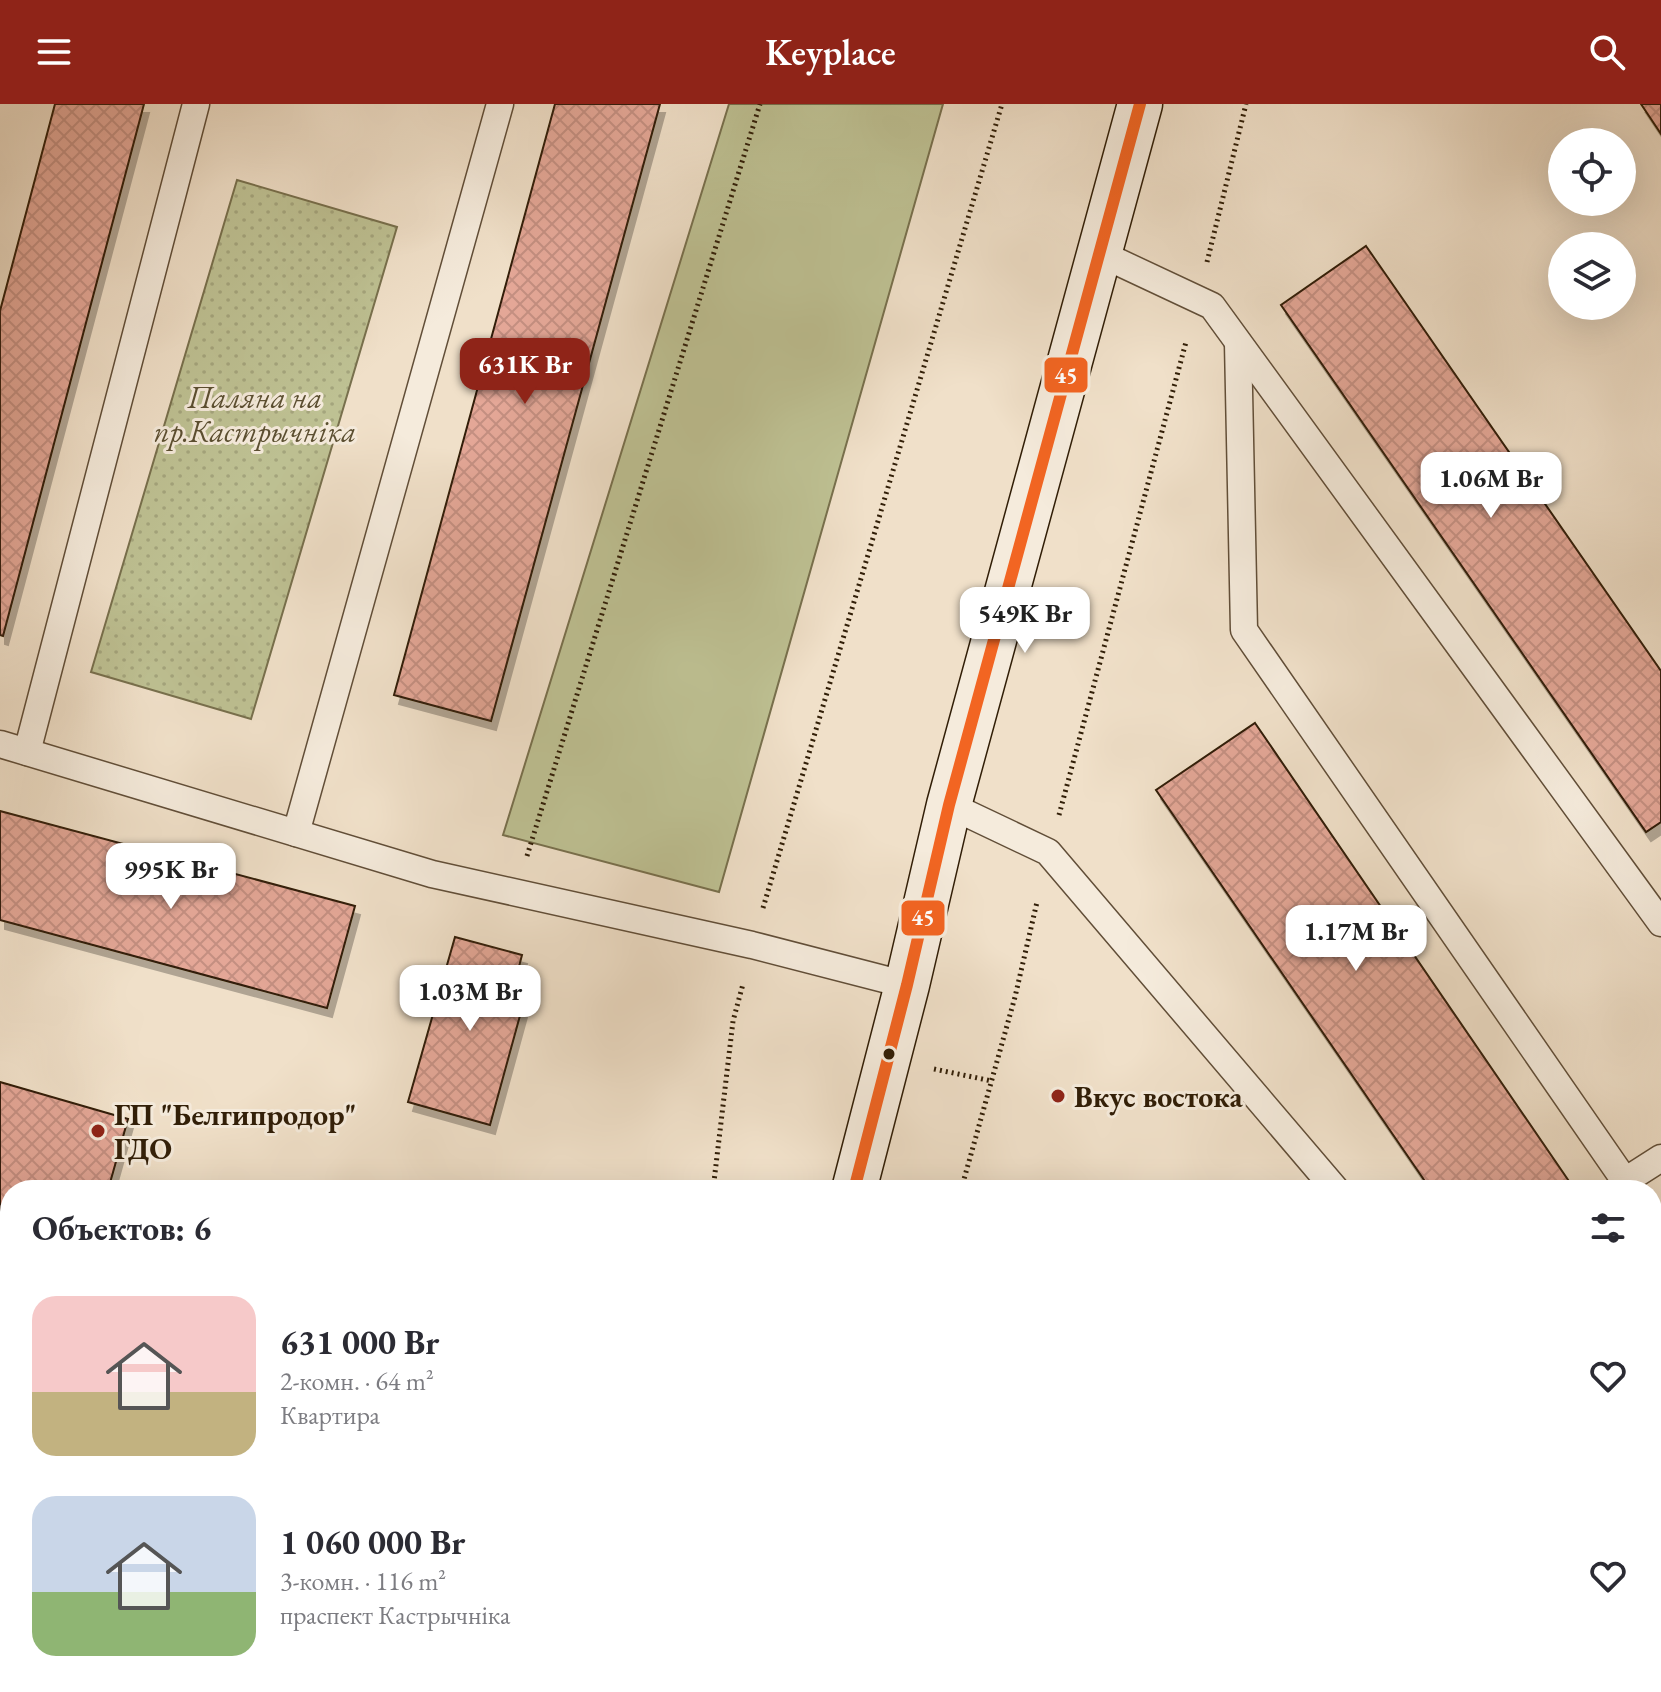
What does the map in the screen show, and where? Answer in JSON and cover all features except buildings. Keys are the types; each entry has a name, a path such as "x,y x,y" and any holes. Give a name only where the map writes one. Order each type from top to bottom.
{"main road":[{"path":"857,1180 949,805 1140,104"}],"lane":[{"path":"27,752 196,104"},
{"path":"296,833 500,104"},
{"path":"1099,253 1212,306 1661,923"},
{"path":"1238,343 1244,630 1624,1180"},
{"path":"0,744 432,874 752,945 907,985"},
{"path":"949,805 1048,852 1327,1180"},
{"path":"1627,1180 1661,1158"}],"path":[{"path":"516,892 760,104"},
{"path":"714,1180 733,1021 752,945 1002,104"},
{"path":"964,1180 1015,997 1048,852 1198,299 1246,104"}],"green space":[{"path":"729,104 943,104 719,892 503,835"},
{"name":"Паляна на пр.Кастрычніка","path":"237,180 397,227 251,719 91,672"}],"transit line":[{"name":"45","path":"857,1180 949,805 1140,104"}],"place":[{"name":"Вкус востока","path":"1058,1096"},
{"name":"ГП \"Белгипродор\" ГДО","path":"98,1131"}]}
